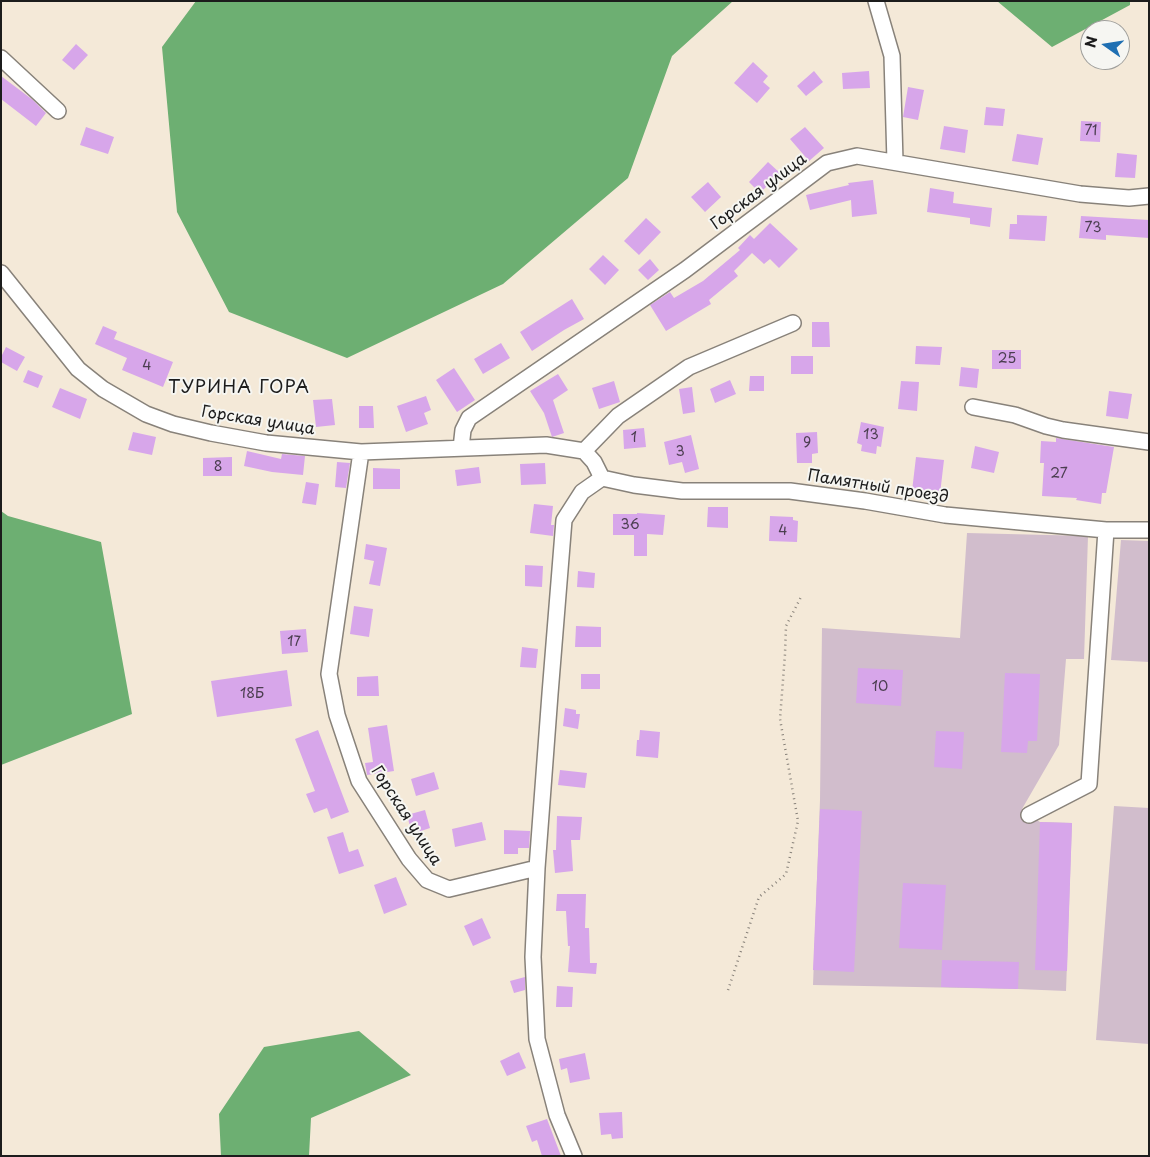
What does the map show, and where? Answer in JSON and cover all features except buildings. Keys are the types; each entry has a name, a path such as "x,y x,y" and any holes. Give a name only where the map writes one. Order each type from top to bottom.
{"street":[{"path":"876,1 892,56 895,162"},
{"path":"1,58 58,111"},
{"name":"Горская улица","path":"461,448 463,430 469,418 685,270 827,163 857,156 1080,194 1129,198 1149,196"},
{"name":"Горская улица","path":"1,273 78,369 103,389 146,414 174,424 266,443 361,452 546,445 584,451"},
{"path":"574,1156 556,1114 536,1039 533,957 537,868 564,520 582,492 602,478 594,462 584,451 618,416 689,367 793,323"},
{"path":"973,407 1015,415 1063,430 1149,442"},
{"name":"Горская улица","path":"361,452 329,674 337,714 359,781 409,859 427,880 449,889 537,868"},
{"name":"Памятный проезд","path":"602,478 634,485 682,491 790,491 865,501 945,515 1106,530 1149,530"},
{"path":"1029,815 1089,784 1106,530"}],"path":[{"path":"728,990 759,897 786,874 798,821 780,719 786,626 801,597"}],"shaded area":[{"path":"967,533 1088,536 1084,659 1066,659 1059,745 1022,809 1040,822 1072,823 1066,991 813,985 820,800 822,628 960,638"},
{"path":"1121,540 1149,541 1149,662 1111,660"},
{"path":"1114,806 1149,808 1149,1044 1096,1040"}],"green space":[{"path":"196,1 733,1 672,56 628,178 503,284 347,358 229,312 177,212 162,47"},
{"path":"997,1 1130,1 1130,5 1102,20 1080,20 1080,32 1052,47"},
{"path":"1,511 8,516 101,542 132,714 1,765"},
{"path":"359,1031 411,1075 311,1118 309,1156 221,1156 219,1114 264,1047"}],"district":[{"name":"ТУРИНА ГОРА","path":"239,388"}]}
